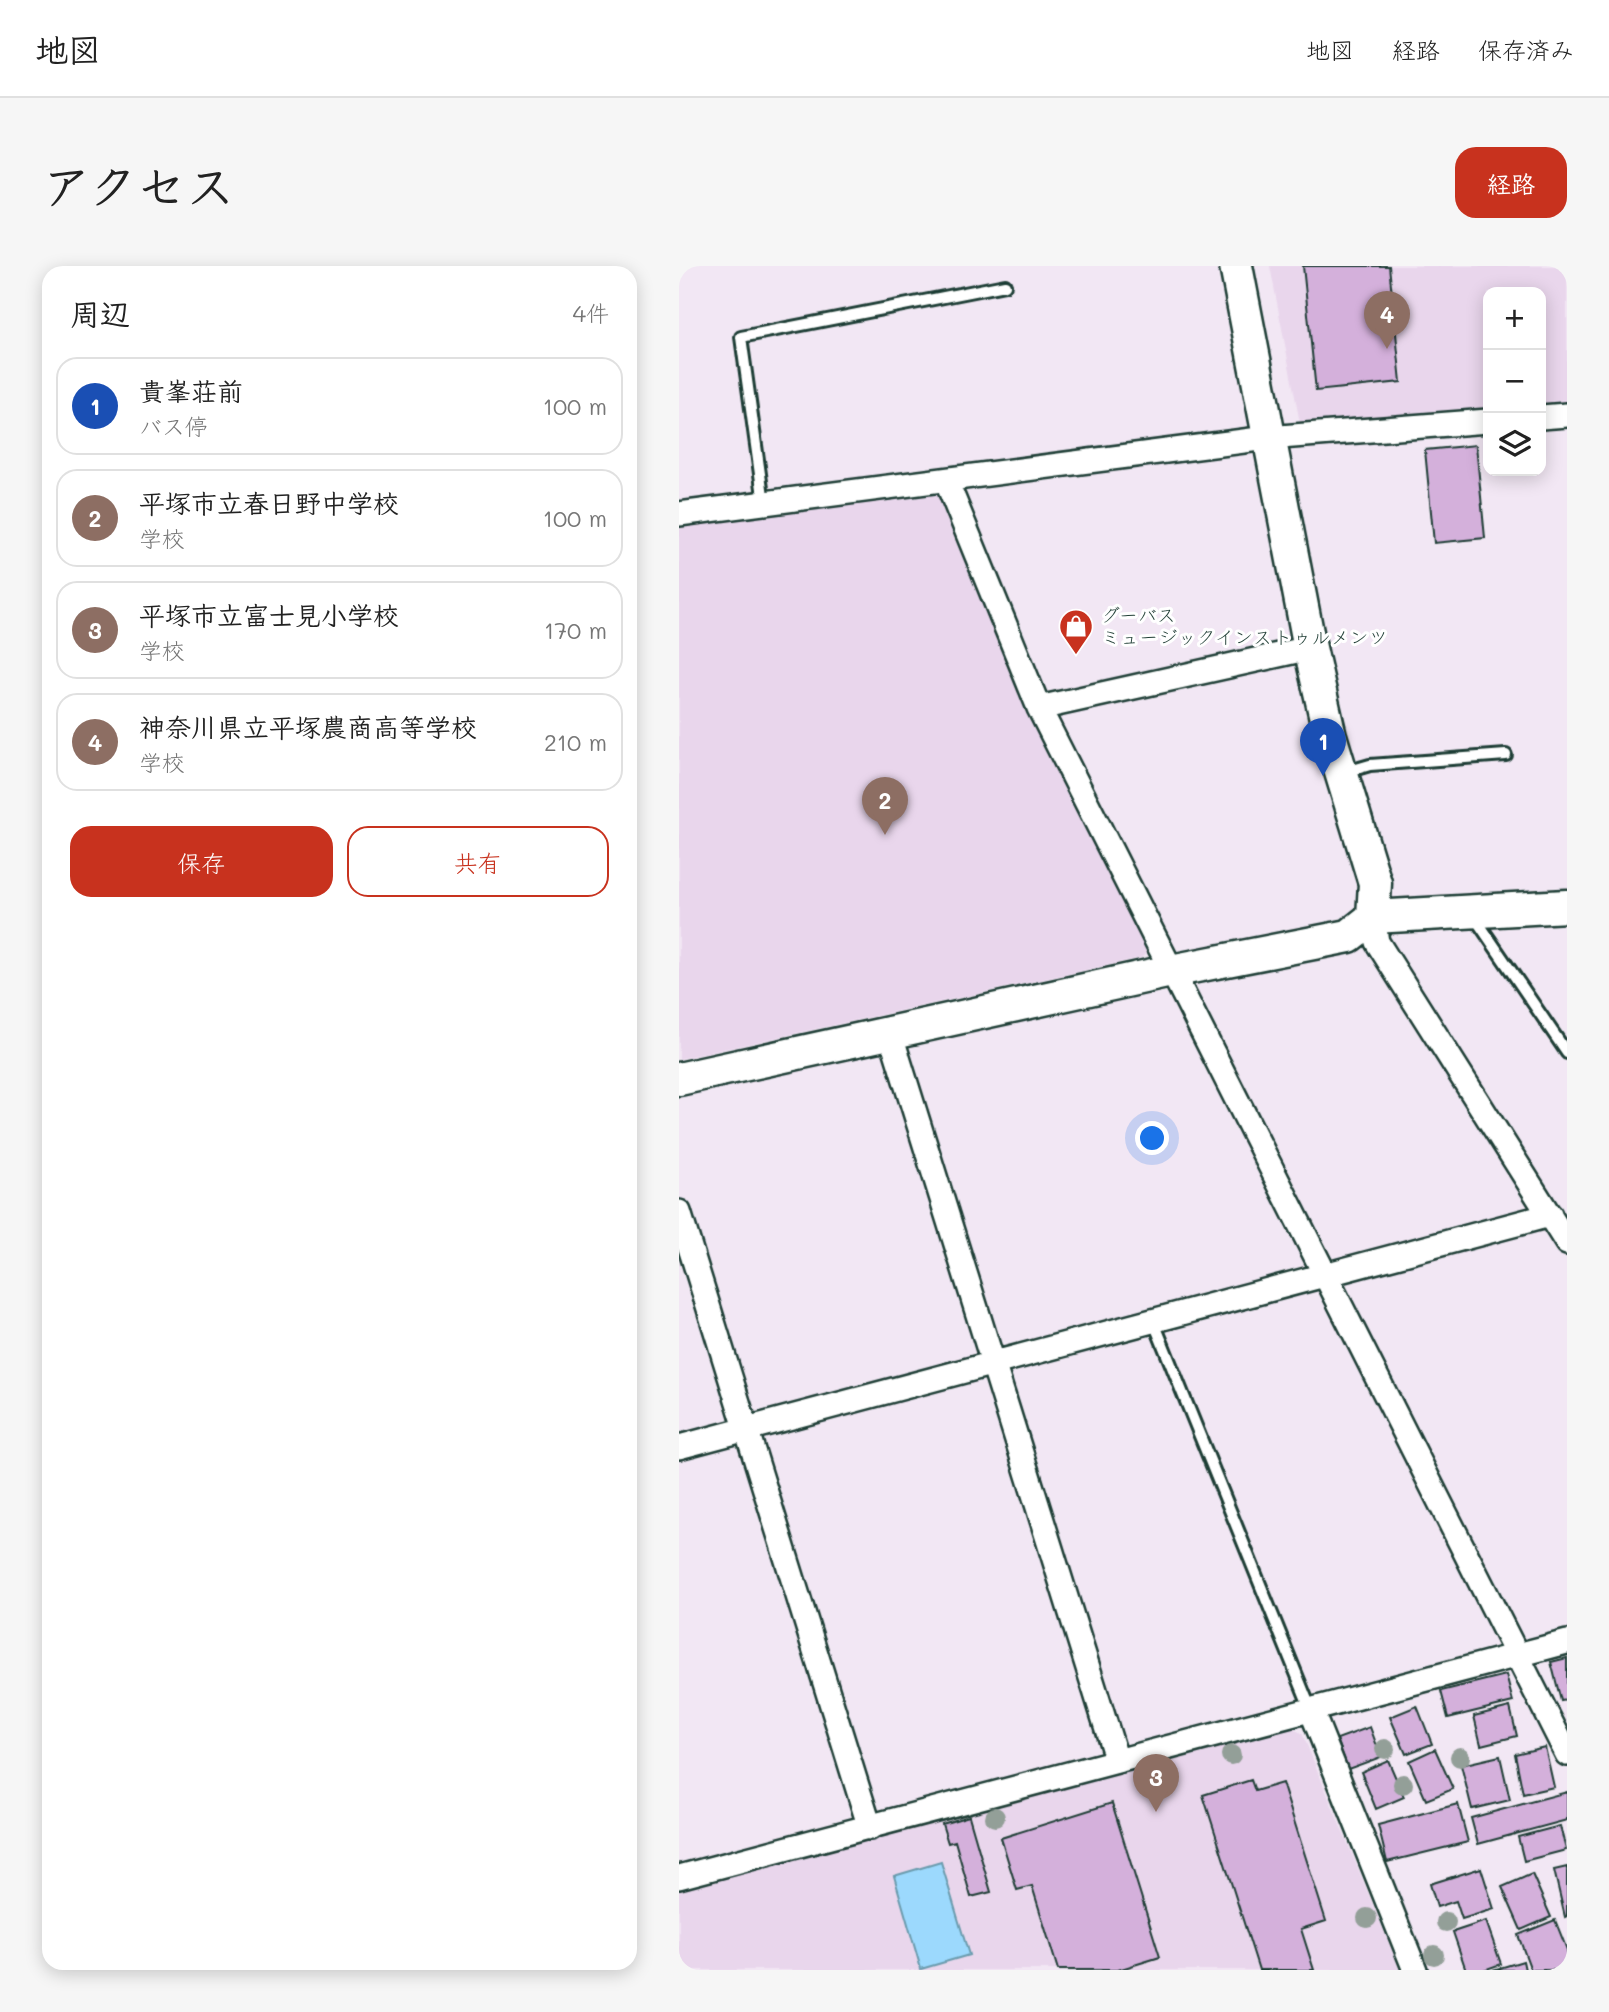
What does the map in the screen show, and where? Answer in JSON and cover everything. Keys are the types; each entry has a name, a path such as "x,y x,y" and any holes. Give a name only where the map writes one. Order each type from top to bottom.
{"street":[{"path":"1236,266 1267,438 1310,648 1342,773 1375,883 1374,918 1377,942 1567,1242"},
{"path":"1546,417 1567,415"},
{"path":"679,514 1267,438 1483,421"},
{"path":"946,480 1039,708 1567,1755"},
{"path":"1039,708 1310,648"},
{"path":"679,1079 1171,971 1349,936 1374,918 1567,906"},
{"path":"890,1032 1117,1761"},
{"path":"679,1212 744,1429 870,1828"},
{"path":"679,1447 1550,1215"},
{"path":"679,1877 1567,1642"},
{"path":"1311,1710 1415,1970"}],"lane":[{"path":"764,503 741,337 1005,285"},
{"path":"1342,773 1370,765 1506,755"},
{"path":"1471,913 1567,1053"},
{"path":"1153,1320 1311,1710"}],"shaded area":[{"path":"1270,266 1567,266 1567,405 1546,407 1546,287 1483,287 1483,410 1300,423"},
{"path":"939,490 1150,950 1141,958 679,1059 679,523"},
{"path":"1291,1728 1302,1733 1400,1970 679,1970 679,1891"}],"water":[{"path":"941,1862 969,1955 921,1969 894,1876"}],"building":[{"path":"1303,266 1389,266 1401,382 1316,391"},
{"path":"1476,445 1485,538 1434,543 1425,450"},
{"path":"1567,1658 1567,1700 1561,1701 1551,1662"},
{"path":"1506,1675 1513,1702 1448,1718 1441,1691"},
{"path":"1417,1706 1432,1744 1406,1754 1390,1717"},
{"path":"1510,1707 1517,1736 1481,1745 1474,1716"},
{"path":"1370,1727 1381,1757 1348,1769 1337,1739"},
{"path":"1545,1747 1554,1787 1523,1794 1515,1754"},
{"path":"1435,1749 1453,1789 1426,1800 1409,1761"},
{"path":"1500,1756 1510,1800 1472,1809 1461,1765"},
{"path":"1388,1760 1404,1797 1376,1809 1361,1772"},
{"path":"1251,1780 1255,1791 1282,1783 1326,1921 1301,1929 1314,1970 1259,1970 1203,1795"},
{"path":"1567,1792 1567,1820 1478,1844 1471,1818"},
{"path":"1112,1803 1160,1957 1118,1970 1058,1970 1032,1886 1017,1890 1001,1838"},
{"path":"1458,1804 1468,1842 1387,1862 1378,1825"},
{"path":"969,1816 991,1892 971,1897 955,1841 948,1843 942,1824"},
{"path":"1560,1826 1566,1850 1524,1861 1518,1837"},
{"path":"1567,1867 1567,1916 1565,1917 1554,1870"},
{"path":"1481,1868 1494,1909 1462,1919 1456,1901 1437,1907 1430,1884"},
{"path":"1532,1874 1551,1917 1521,1930 1502,1887"},
{"path":"1555,1920 1567,1950 1567,1970 1531,1970 1518,1935"},
{"path":"1486,1921 1501,1964 1484,1970 1466,1970 1453,1932"},
{"path":"1523,1961 1525,1970 1493,1970"}],"place":[{"name":"神奈川県立平塚農商高等学校","path":"1387,349"},
{"name":"グーバス ミュージックインストゥルメンツ","path":"1076,656"},
{"name":"貴峯荘前","path":"1323,776"},
{"name":"平塚市立春日野中学校","path":"885,835"},
{"name":"平塚市立富士見小学校","path":"1156,1812"}]}
